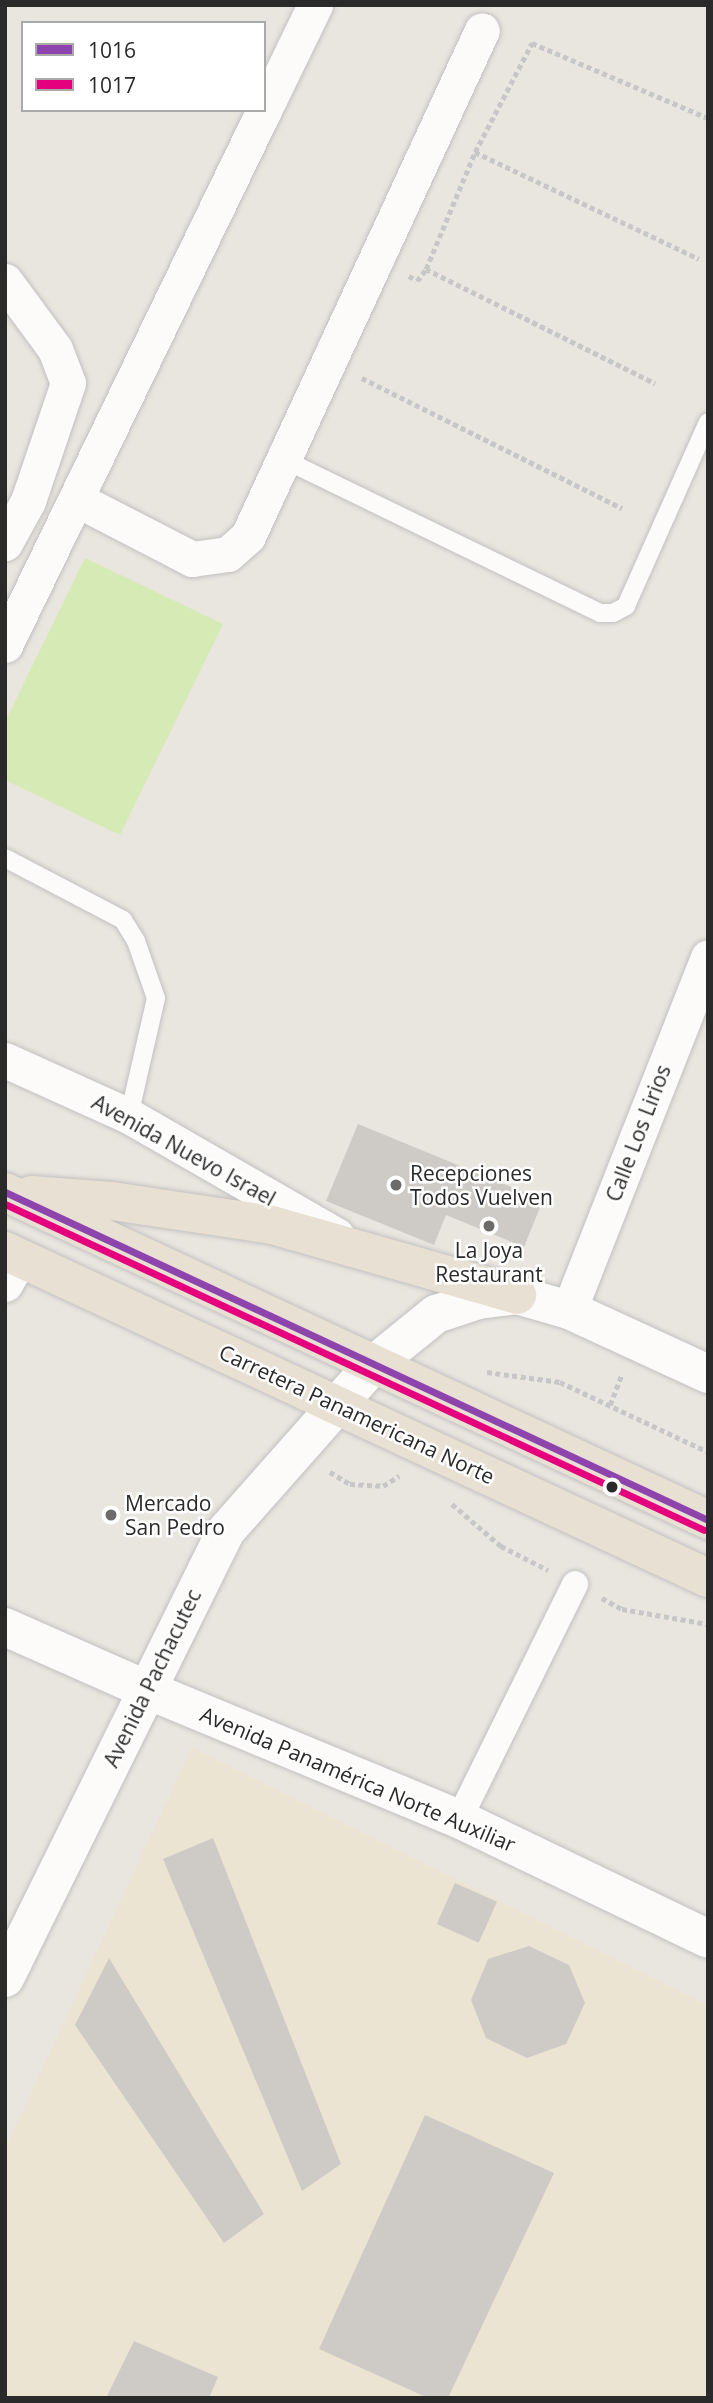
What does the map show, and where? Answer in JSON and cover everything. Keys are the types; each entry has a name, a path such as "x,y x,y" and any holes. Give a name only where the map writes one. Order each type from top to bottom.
{"highway":[{"path":"7,1193 112,1201 272,1225 517,1295"},
{"path":"7,1193 708,1520"},
{"name":"Carretera Panamericana Norte","path":"10,1264 337,1403 708,1578"}],"main road":[{"path":"517,1295 569,1310 708,1374"},
{"name":"Avenida Pachacutec","path":"5,1978 145,1689 225,1532 373,1365 436,1314 478,1300 517,1295"},
{"name":"Avenida Panamérica Norte Auxiliar","path":"5,1627 145,1689 459,1819 708,1939"}],"street":[{"path":"266,106 315,5"},
{"path":"76,499 192,559 216,558 248,536 481,30"},
{"path":"5,645 263,112"},
{"path":"5,281 55,349 68,383 17,493 5,543"},
{"name":"Calle Los Lirios","path":"569,1310 708,957"},
{"name":"Avenida Nuevo Israel","path":"5,1060 129,1116 358,1248"},
{"path":"459,1819 575,1584"}],"lane":[{"path":"285,460 600,613 612,613 626,606 708,422"},
{"path":"5,858 123,920 136,940 156,998 129,1116"}],"path":[{"path":"655,383 426,269 475,152 532,43 708,118"},
{"path":"475,152 699,259"},
{"path":"372,383 622,508"},
{"path":"475,1367 559,1382 708,1452"},
{"path":"610,1405 624,1368"}],"shaded area":[{"path":"192,1747 708,2005 708,2398 5,2398 5,2149"}],"green space":[{"path":"85,558 223,624 120,835 5,780 5,722"}],"building":[{"name":"Recepciones Todos Vuelven","path":"358,1124 543,1200 524,1247 446,1215 434,1245 326,1201"},
{"path":"213,1838 341,2164 302,2191 163,1859"},
{"path":"455,1883 497,1902 479,1943 437,1924"},
{"path":"529,1946 569,1965 585,2003 566,2044 527,2058 486,2038 471,2000 488,1959"},
{"path":"109,1958 264,2214 224,2243 75,2025"},
{"path":"425,2115 554,2173 448,2398 428,2398 319,2349"},
{"path":"134,2341 218,2377 209,2398 106,2398"}],"transit line":[{"name":"1016","path":"5,1192 708,1520"},
{"name":"1017","path":"5,1204 704,1530"}],"place":[{"name":"Recepciones Todos Vuelven","path":"396,1185"},
{"name":"La Joya Restaurant","path":"489,1226"},
{"name":"Mercado San Pedro","path":"111,1515"}]}
